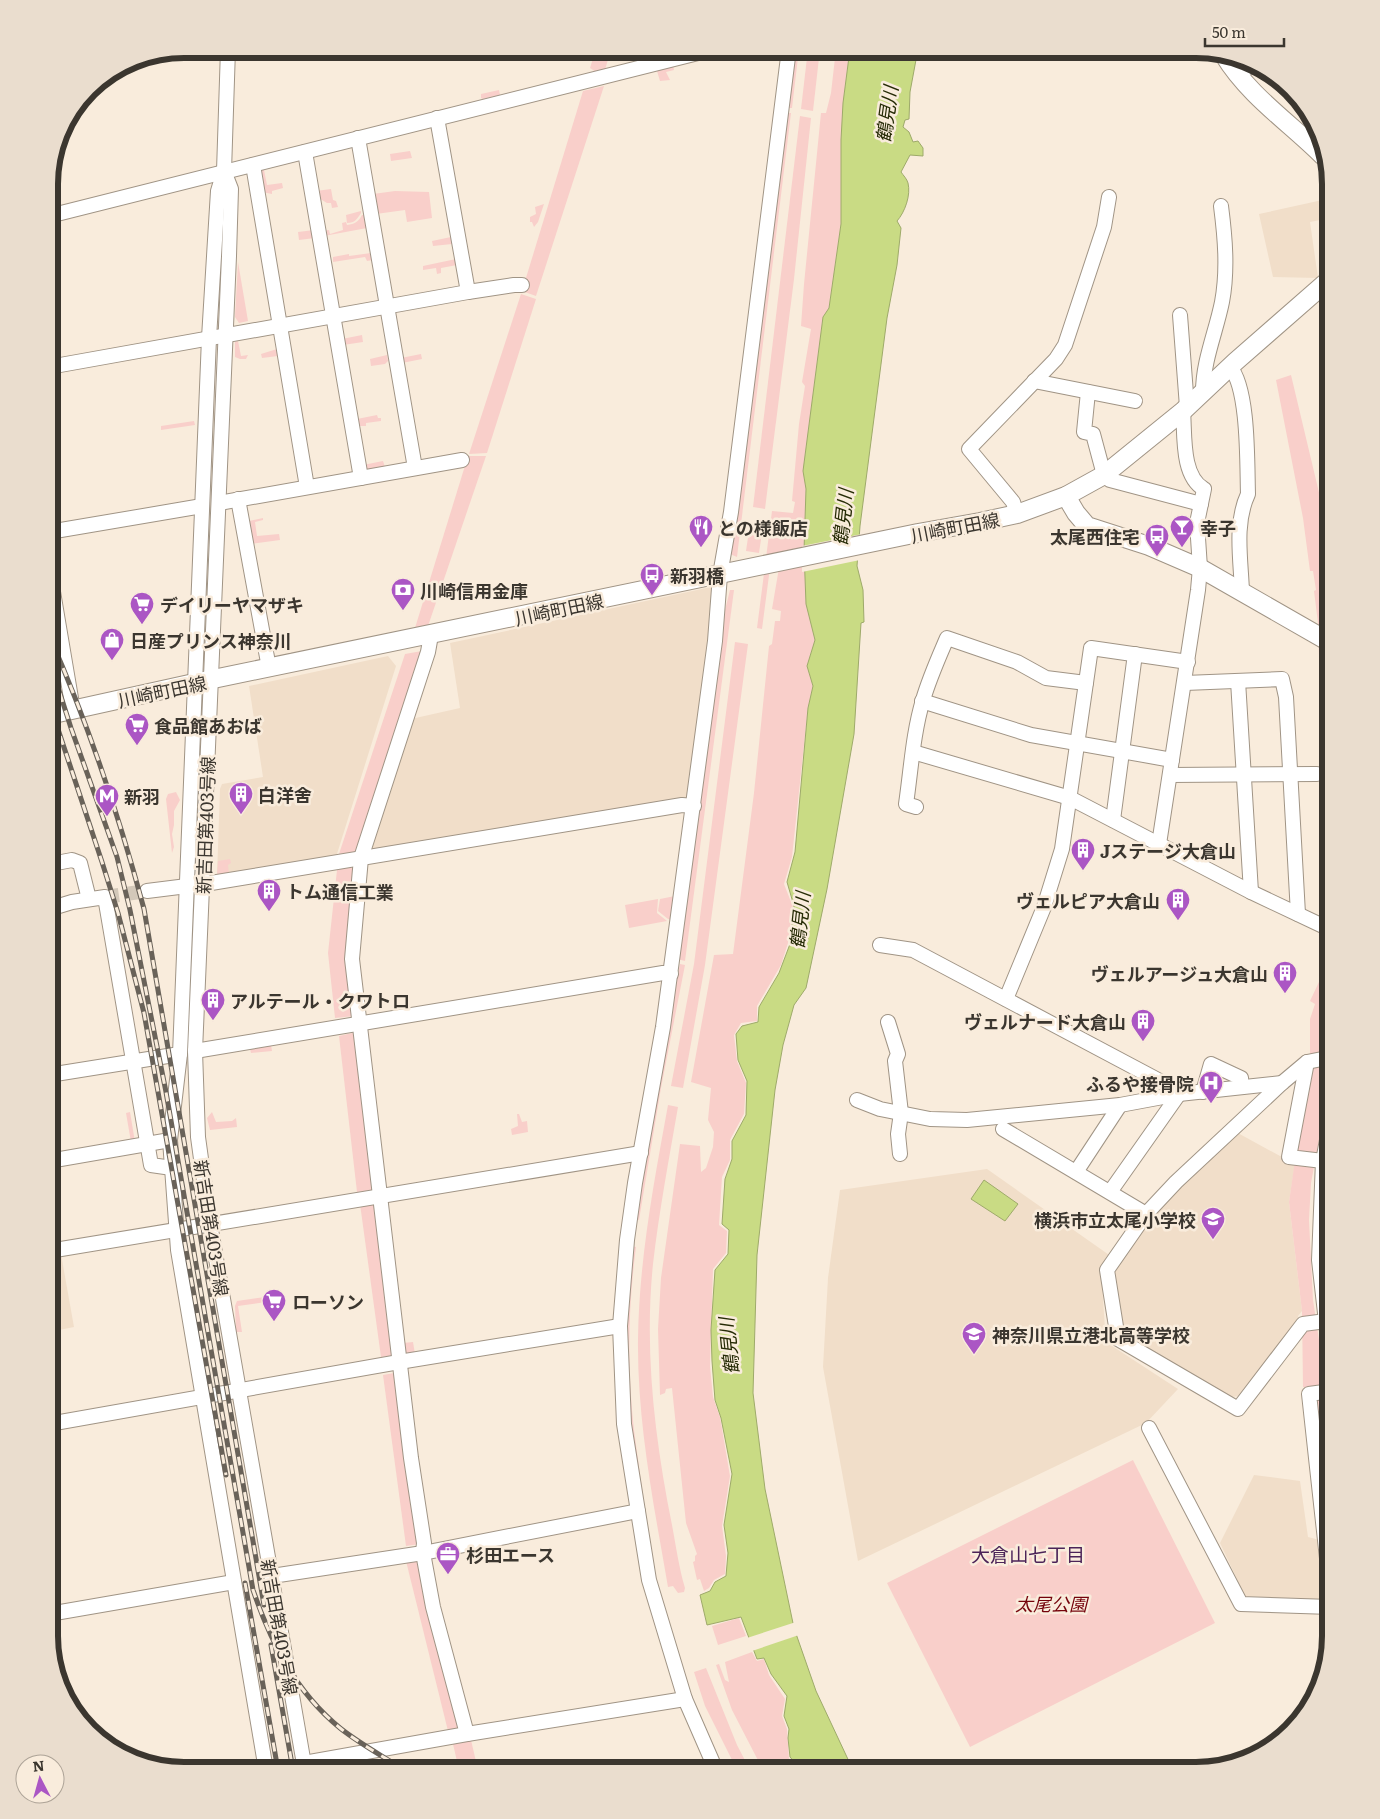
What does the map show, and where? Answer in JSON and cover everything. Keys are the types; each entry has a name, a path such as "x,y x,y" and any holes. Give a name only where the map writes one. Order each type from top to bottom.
{"main road":[{"path":"1230,62 1269,107 1318,152"},
{"name":"川崎町田線","path":"58,713 194,683 1018,514 1066,496 1104,475 1185,409 1322,286"},
{"path":"1066,496 1076,513 1087,526 1149,546 1200,568 1322,638"}],"street":[{"path":"224,171 228,58"},
{"path":"58,214 677,58"},
{"path":"713,1762 685,1699 648,1580 624,1424 620,1326 627,1240 664,1027 694,806 715,641 720,576 731,512 788,58"},
{"path":"1238,73 1246,68"},
{"path":"437,118 468,292"},
{"path":"358,138 415,468"},
{"path":"305,152 361,478"},
{"path":"253,165 307,487"},
{"name":"新吉田第403号線","path":"224,171 231,189 212,680 195,1051 198,1137 210,1224 303,1762"},
{"name":"新吉田第403号線","path":"224,171 218,191 209,338 180,1054 170,1140 178,1250 263,1762"},
{"path":"1018,514 1013,502 970,449 1056,359 1064,345 1104,227 1109,197"},
{"path":"1203,392 1203,376 1222,302 1225,236 1221,206"},
{"path":"58,364 514,284 522,285"},
{"path":"1159,844 1188,662 1200,568 1197,523 1204,489 1197,486 1187,468 1180,315"},
{"path":"1230,367 1235,373 1244,404 1248,494 1244,502 1240,524 1242,592"},
{"path":"1034,381 1135,401"},
{"path":"1088,392 1084,432 1093,434 1104,475 1110,480 1201,504"},
{"path":"219,503 462,460"},
{"path":"238,499 269,668"},
{"path":"58,531 202,506"},
{"path":"58,619 73,710"},
{"path":"431,635 428,652 361,858 352,959 411,1458 424,1543 423,1553 433,1607 467,1734"},
{"path":"916,807 906,804 922,701 947,638 1017,662 1046,678 1086,684"},
{"path":"1006,999 1044,907 1062,849 1091,648 1188,662"},
{"path":"1113,820 1135,654"},
{"path":"1184,683 1282,679 1286,697 1298,914"},
{"path":"1238,681 1251,892"},
{"path":"922,701 1031,735 1172,760"},
{"path":"913,752 1070,798 1251,892 1322,926"},
{"path":"1170,775 1317,774"},
{"path":"147,891 203,884 673,807 694,806"},
{"path":"58,863 72,860 80,863 90,899"},
{"path":"57,906 105,897 151,1165 172,1168"},
{"path":"880,945 913,950 1173,1088 1179,1094"},
{"path":"195,1051 663,973 671,974"},
{"path":"888,1022 898,1054 895,1061 901,1114 898,1134 900,1154"},
{"path":"57,1074 180,1054"},
{"path":"1322,1059 1307,1062 1282,1083 1176,1182 1146,1214 1119,1256 1107,1270 1118,1339 1238,1408 1303,1324 1322,1322"},
{"path":"1307,1062 1289,1157 1322,1161"},
{"path":"1203,1092 1210,1064 1241,1078 1242,1087"},
{"path":"857,1100 880,1109 901,1114 930,1119 966,1120 1120,1105 1179,1094 1282,1083"},
{"path":"1110,1192 1179,1094"},
{"path":"1076,1172 1120,1105"},
{"path":"1003,1129 1146,1214"},
{"path":"57,1160 170,1140"},
{"path":"57,1250 641,1153"},
{"path":"1322,1186 1319,1260 1322,1286"},
{"path":"57,1423 400,1362 620,1326"},
{"path":"1322,1392 1309,1394 1322,1513"},
{"path":"1149,1428 1241,1604 1322,1607"},
{"path":"272,1576 423,1553 638,1511"},
{"path":"57,1613 234,1582"},
{"path":"329,1762 467,1734 685,1699"}],"shaded area":[{"path":"1322,200 1322,220 1310,222 1318,278 1273,277 1259,214"},
{"path":"711,587 711,624 689,798 369,851 411,719 460,708 450,643"},
{"path":"388,656 396,666 336,857 217,876 220,789 222,784 263,777 249,686"},
{"name":"横浜市立太尾小学校","path":"1236,1132 1280,1156 1296,1157 1289,1202 1302,1311 1298,1316 1298,1323 1241,1396 1231,1397 1120,1333 1114,1272 1153,1209"},
{"name":"神奈川県立港北高等学校","path":"987,1169 1112,1257 1101,1271 1106,1342 1178,1389 1146,1423 858,1561 823,1367 828,1278 840,1190"},
{"path":"61,1254 74,1327 57,1330 57,1255"},
{"path":"1254,1475 1300,1481 1308,1537 1322,1541 1322,1601 1245,1596 1220,1543"}],"green space":[{"path":"593,58 608,58 605,70 596,72 590,68"},
{"path":"792,58 798,58 792,108 789,108 790,99 787,98"},
{"path":"807,58 819,58 813,111 801,109"},
{"path":"835,58 849,58 843,103 841,224 829,308 823,317 803,471 806,489 804,551 806,604 815,640 807,666 813,686 808,708 792,857 784,884 793,907 788,943 781,965 757,1006 757,1021 741,1023 734,1035 737,1061 746,1083 744,1114 730,1140 730,1160 722,1177 719,1225 727,1231 726,1253 713,1269 710,1366 713,1397 720,1417 730,1476 722,1526 726,1556 725,1574 714,1580 709,1588 704,1591 700,1579 697,1580 693,1562 697,1554 686,1523 672,1388 666,1389 665,1393 660,1395 658,1329 661,1278 680,1144 700,1146 701,1172 706,1168 713,1147 714,1132 708,1120 711,1088 691,1082 714,955 733,954 754,793 769,646 772,644 775,621 780,621 781,611 772,609 781,556 771,560 762,629 757,628 772,511 793,513 795,502 792,501 799,424 805,386 802,382 811,329 801,326 804,284 821,113 826,113 831,93"},
{"path":"673,65 674,70 666,72 670,80 660,81 657,71"},
{"path":"604,86 536,296 522,291 583,91"},
{"path":"499,90 500,95 481,98 481,94"},
{"path":"787,113 791,113 737,557 730,554"},
{"path":"800,116 811,118 794,279 765,509 753,507"},
{"path":"410,151 412,158 391,161 390,154"},
{"path":"261,170 264,170 267,185 282,183 283,188 272,191 272,194 262,192"},
{"path":"331,189 333,200 336,201 338,207 332,208 331,203 327,203 317,197 316,191"},
{"path":"395,191 429,192 432,218 407,222 405,210 376,214 373,194"},
{"path":"544,204 538,222 534,227 532,222 530,222 530,217 536,214 535,207"},
{"path":"361,211 356,220 347,223 346,215"},
{"path":"362,215 365,215 367,228 324,236 322,231 329,230 330,234 343,230 342,223 346,222 347,225 354,223"},
{"path":"314,230 315,238 299,240 298,232"},
{"path":"451,237 452,244 433,246 432,241"},
{"path":"371,253 373,260 367,261 365,257 333,262 333,257"},
{"path":"456,259 457,265 441,268 441,273 437,274 436,268 423,270 423,266"},
{"path":"238,262 248,321 239,323 235,317"},
{"path":"521,294 536,299 487,453 469,454"},
{"path":"362,335 363,342 343,345 342,339"},
{"path":"238,341 241,356 248,355 246,359 235,357 235,342"},
{"path":"277,349 278,356 262,358 261,354"},
{"path":"421,354 422,359 402,363 401,358"},
{"path":"387,355 388,361 385,364 371,366 370,359"},
{"path":"1291,375 1322,508 1322,757 1318,623 1314,591 1316,590 1313,571 1310,571 1303,518 1276,380"},
{"path":"377,415 378,418 381,418 381,421 366,423 366,426 357,426 357,419"},
{"path":"194,421 195,425 161,430 161,426"},
{"path":"468,456 486,456 428,626 415,628"},
{"path":"383,461 385,467 367,470 363,465"},
{"path":"263,518 263,520 255,522 257,536 279,534 280,540 251,544 249,521"},
{"path":"750,524 763,526 759,553 746,551"},
{"path":"730,590 734,590 685,961 677,959 724,614"},
{"path":"735,642 748,644 705,965 683,1088 671,1086 694,964"},
{"path":"422,651 359,852 339,854 405,654"},
{"path":"176,792 180,800 174,811 172,834 174,847 172,853 166,799 168,794"},
{"path":"230,859 231,863 228,865 229,873 217,875 218,861"},
{"path":"353,866 357,871 355,1016 335,1018 328,953 337,870"},
{"path":"675,896 672,920 658,911 660,899"},
{"path":"658,899 657,913 667,921 629,928 625,905"},
{"path":"680,964 685,965 661,1088 639,1220 636,1219 675,979 677,979"},
{"path":"1322,976 1322,1124 1311,1183 1309,1220 1313,1300 1322,1360 1322,1488 1309,1389 1303,1387 1302,1311 1289,1202 1310,1055 1310,1019 1315,1004 1310,1001"},
{"path":"357,1032 373,1190 357,1192 339,1036"},
{"path":"271,1045 272,1051 251,1053 250,1049"},
{"path":"668,1105 678,1107 655,1244 650,1330 656,1428 679,1565 685,1588 684,1592 678,1593 673,1586 668,1587 657,1526 643,1433 638,1370 639,1309 644,1251"},
{"path":"130,1112 135,1142 131,1142 126,1113"},
{"path":"212,1112 216,1122 232,1121 236,1118 237,1127 210,1130 207,1118"},
{"path":"517,1114 519,1114 522,1122 527,1121 528,1132 512,1135 511,1129 518,1126"},
{"path":"374,1201 396,1355 381,1357 360,1204"},
{"path":"632,1246 636,1247 631,1293 630,1384 634,1430 647,1525 633,1440 626,1353"},
{"path":"265,1297 266,1302 238,1306 242,1332 236,1332 235,1306 237,1301"},
{"path":"413,1342 415,1354 405,1355 403,1343"},
{"path":"394,1373 420,1544 406,1546 383,1375"},
{"name":"太尾公園","path":"1133,1460 1215,1623 970,1747 887,1583"},
{"path":"419,1559 462,1728 448,1731 406,1561"},
{"path":"739,1618 746,1636 718,1645 712,1626"},
{"path":"752,1652 757,1661 764,1659 769,1675 785,1699 782,1716 787,1729 789,1759 792,1762 759,1762 732,1710 716,1665 719,1664 725,1680 729,1682 725,1662"},
{"path":"706,1668 737,1745 746,1762 733,1762 705,1706 694,1672"},
{"path":"471,1740 476,1762 457,1762 453,1744"}],"water":[{"name":"鶴見川","path":"849,58 916,58 910,92 909,119 905,120 903,127 909,132 913,142 918,141 923,148 923,156 910,155 901,172 907,182 909,193 905,208 897,221 901,228 897,265 887,318 860,526 857,566 863,590 864,622 861,623 854,734 827,889 806,988 794,1005 783,1045 775,1090 757,1255 753,1393 765,1489 794,1628 816,1691 849,1762 794,1762 790,1757 789,1729 784,1716 787,1696 771,1674 764,1658 757,1659 741,1617 707,1625 700,1595 710,1591 715,1582 726,1576 728,1553 724,1525 732,1474 721,1418 715,1400 711,1330 715,1270 728,1254 729,1230 722,1224 725,1179 732,1159 732,1141 746,1115 747,1081 738,1060 736,1034 742,1026 758,1022 759,1007 779,973 790,944 794,906 787,882 795,852 808,708 813,686 807,666 815,640 806,604 804,551 806,489 803,471 823,317 829,308 841,224 843,103"},
{"path":"984,1180 1018,1204 1005,1221 971,1199"}],"pier":[{"path":"862,534 860,560 802,572 802,546"},
{"path":"796,1622 799,1635 752,1651 747,1638"}],"tunnel":[{"path":"105,897 147,891"}],"railway":[{"path":"58,656 102,770 144,909 264,1605"},
{"path":"58,686 117,857 130,910 166,1092 253,1590 277,1647 310,1699 340,1728 391,1762"},
{"path":"58,728 118,913 144,1013 226,1475"},
{"path":"245,1583 277,1762"},
{"path":"271,1645 292,1762"}],"place":[{"name":"との様飯店","path":"701,548"},
{"name":"幸子","path":"1182,548"},
{"name":"太尾西住宅","path":"1157,557"},
{"name":"新羽橋","path":"652,596"},
{"name":"川崎信用金庫","path":"403,611"},
{"name":"デイリーヤマザキ","path":"142,625"},
{"name":"日産プリンス神奈川","path":"112,661"},
{"name":"食品館あおば","path":"137,746"},
{"name":"白洋舍","path":"241,815"},
{"name":"新羽","path":"107,817"},
{"name":"Jステージ大倉山","path":"1083,871"},
{"name":"トム通信工業","path":"269,912"},
{"name":"ヴェルピア大倉山","path":"1178,921"},
{"name":"ヴェルアージュ大倉山","path":"1285,994"},
{"name":"アルテール・クワトロ","path":"213,1021"},
{"name":"ヴェルナード大倉山","path":"1143,1042"},
{"name":"ふるや接骨院","path":"1211,1104"},
{"name":"横浜市立太尾小学校","path":"1213,1240"},
{"name":"ローソン","path":"274,1322"},
{"name":"神奈川県立港北高等学校","path":"974,1355"},
{"name":"杉田エース","path":"448,1575"}],"district":[{"name":"大倉山七丁目","path":"1028,1554"}]}
